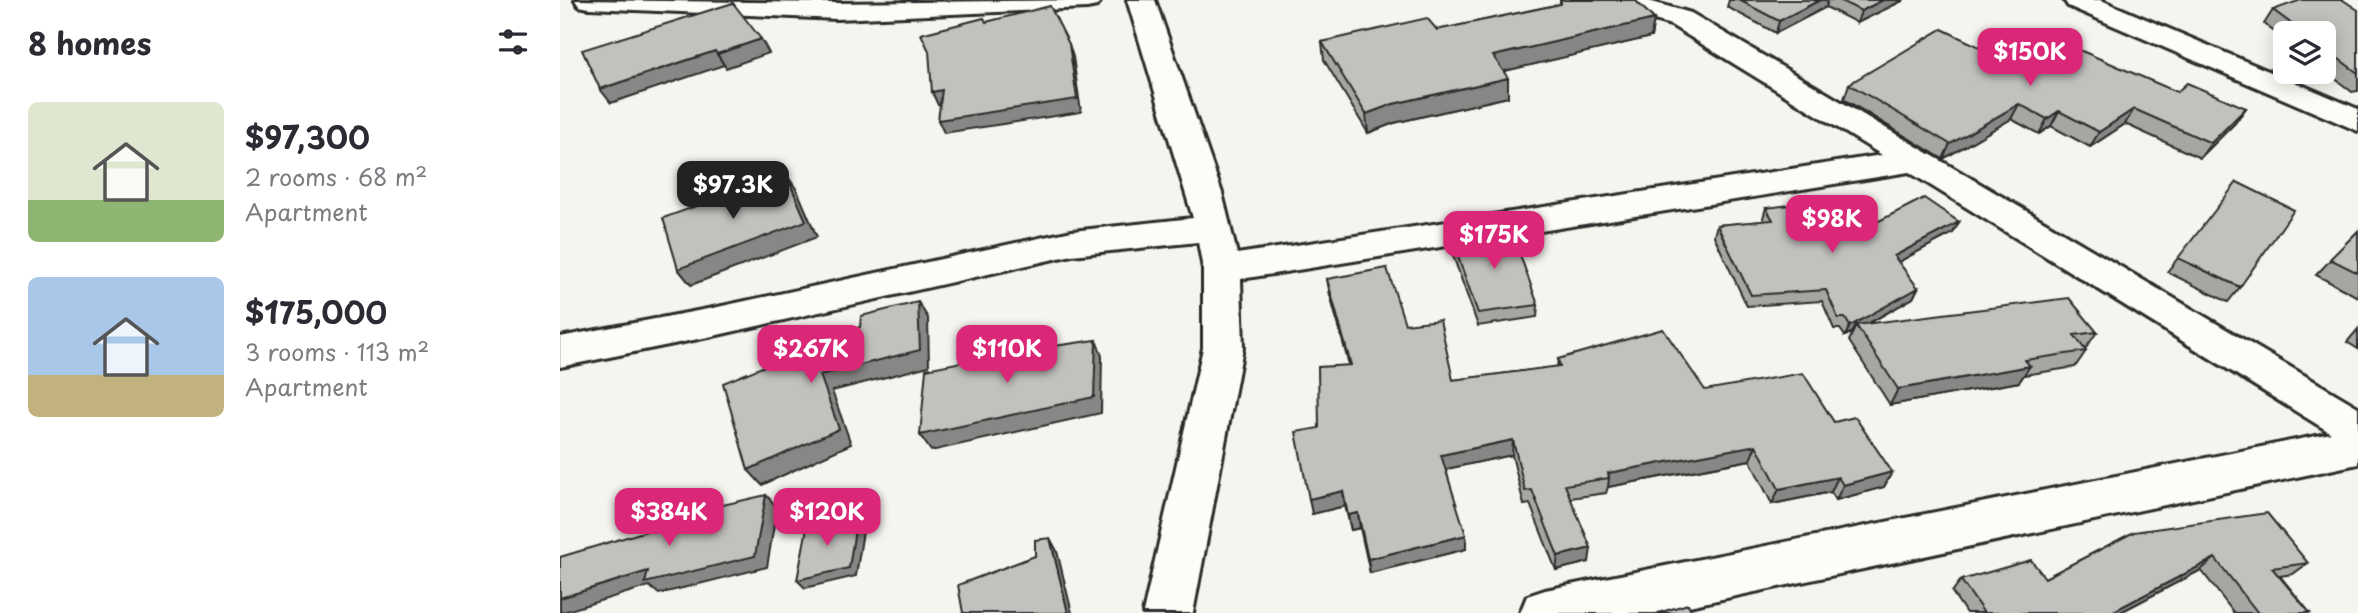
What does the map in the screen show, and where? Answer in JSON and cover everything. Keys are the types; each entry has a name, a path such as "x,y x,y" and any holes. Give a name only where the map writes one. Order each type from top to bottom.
{"street":[{"path":"589,0 842,6 1087,0"},
{"path":"1141,0 1215,228 1222,269 1223,348 1167,613"},
{"path":"1586,0 1636,6 1681,19 2358,428"},
{"path":"2078,0 2358,121"},
{"path":"1222,269 1914,161"},
{"path":"560,352 713,322 1072,243 1215,228"},
{"path":"1545,613 2358,446"}],"building":[{"path":"1561,0 1635,0 1654,19 1493,56 1508,78 1393,104 1366,114 1322,42 1427,18 1437,30 1561,4"},
{"path":"1739,0 1820,0 1779,21"},
{"path":"1839,0 1883,0 1861,11"},
{"path":"2301,0 2343,0 2358,10 2358,73 2336,57 2336,21 2288,21 2273,10"},
{"path":"733,3 761,39 717,54 715,51 600,89 582,50"},
{"path":"1050,6 1069,44 1077,99 938,120 942,90 932,92 929,51 921,34 984,18 986,22"},
{"path":"1942,29 1996,55 2033,30 2177,92 2187,83 2246,108 2211,143 2134,109 2099,132 2059,111 2047,119 2019,104 1950,144 1849,84"},
{"path":"786,174 806,221 678,269 663,218"},
{"path":"2237,182 2294,210 2240,287 2178,258"},
{"path":"1924,198 1959,222 1894,256 1918,288 1850,326 1845,318 1838,318 1826,290 1751,295 1717,225 1773,220 1766,208 1814,202 1840,241"},
{"path":"1510,227 1538,305 1478,313 1451,237"},
{"path":"2358,231 2358,273 2330,259"},
{"path":"1387,268 1405,324 1440,320 1453,380 1560,366 1558,359 1663,329 1705,390 1803,373 1834,422 1855,417 1892,472 1843,485 1838,477 1779,489 1756,445 1608,473 1609,478 1565,485 1591,548 1558,556 1532,490 1525,491 1513,440 1441,455 1466,535 1368,559 1358,513 1348,515 1343,491 1309,499 1296,432 1319,428 1318,367 1351,365 1327,279"},
{"path":"2069,298 2097,332 2074,335 2086,351 2025,360 2030,366 1898,389 1856,325"},
{"path":"918,302 920,350 820,375 839,429 748,470 723,383 860,327 861,316"},
{"path":"1096,340 1094,397 920,435 926,369 1013,352"},
{"path":"766,495 755,556 645,583 648,571 560,598 560,557 660,527 662,519"},
{"path":"2267,513 2308,563 2272,568 2310,613 2258,613 2215,558 2110,613 1984,613 1961,580 2031,560 2045,578 2134,532"},
{"path":"857,517 849,568 797,580 807,528"},
{"path":"1050,538 1068,613 963,613 958,585 1035,556 1035,540"},
{"path":"1688,604 1693,613 1658,613"}]}
